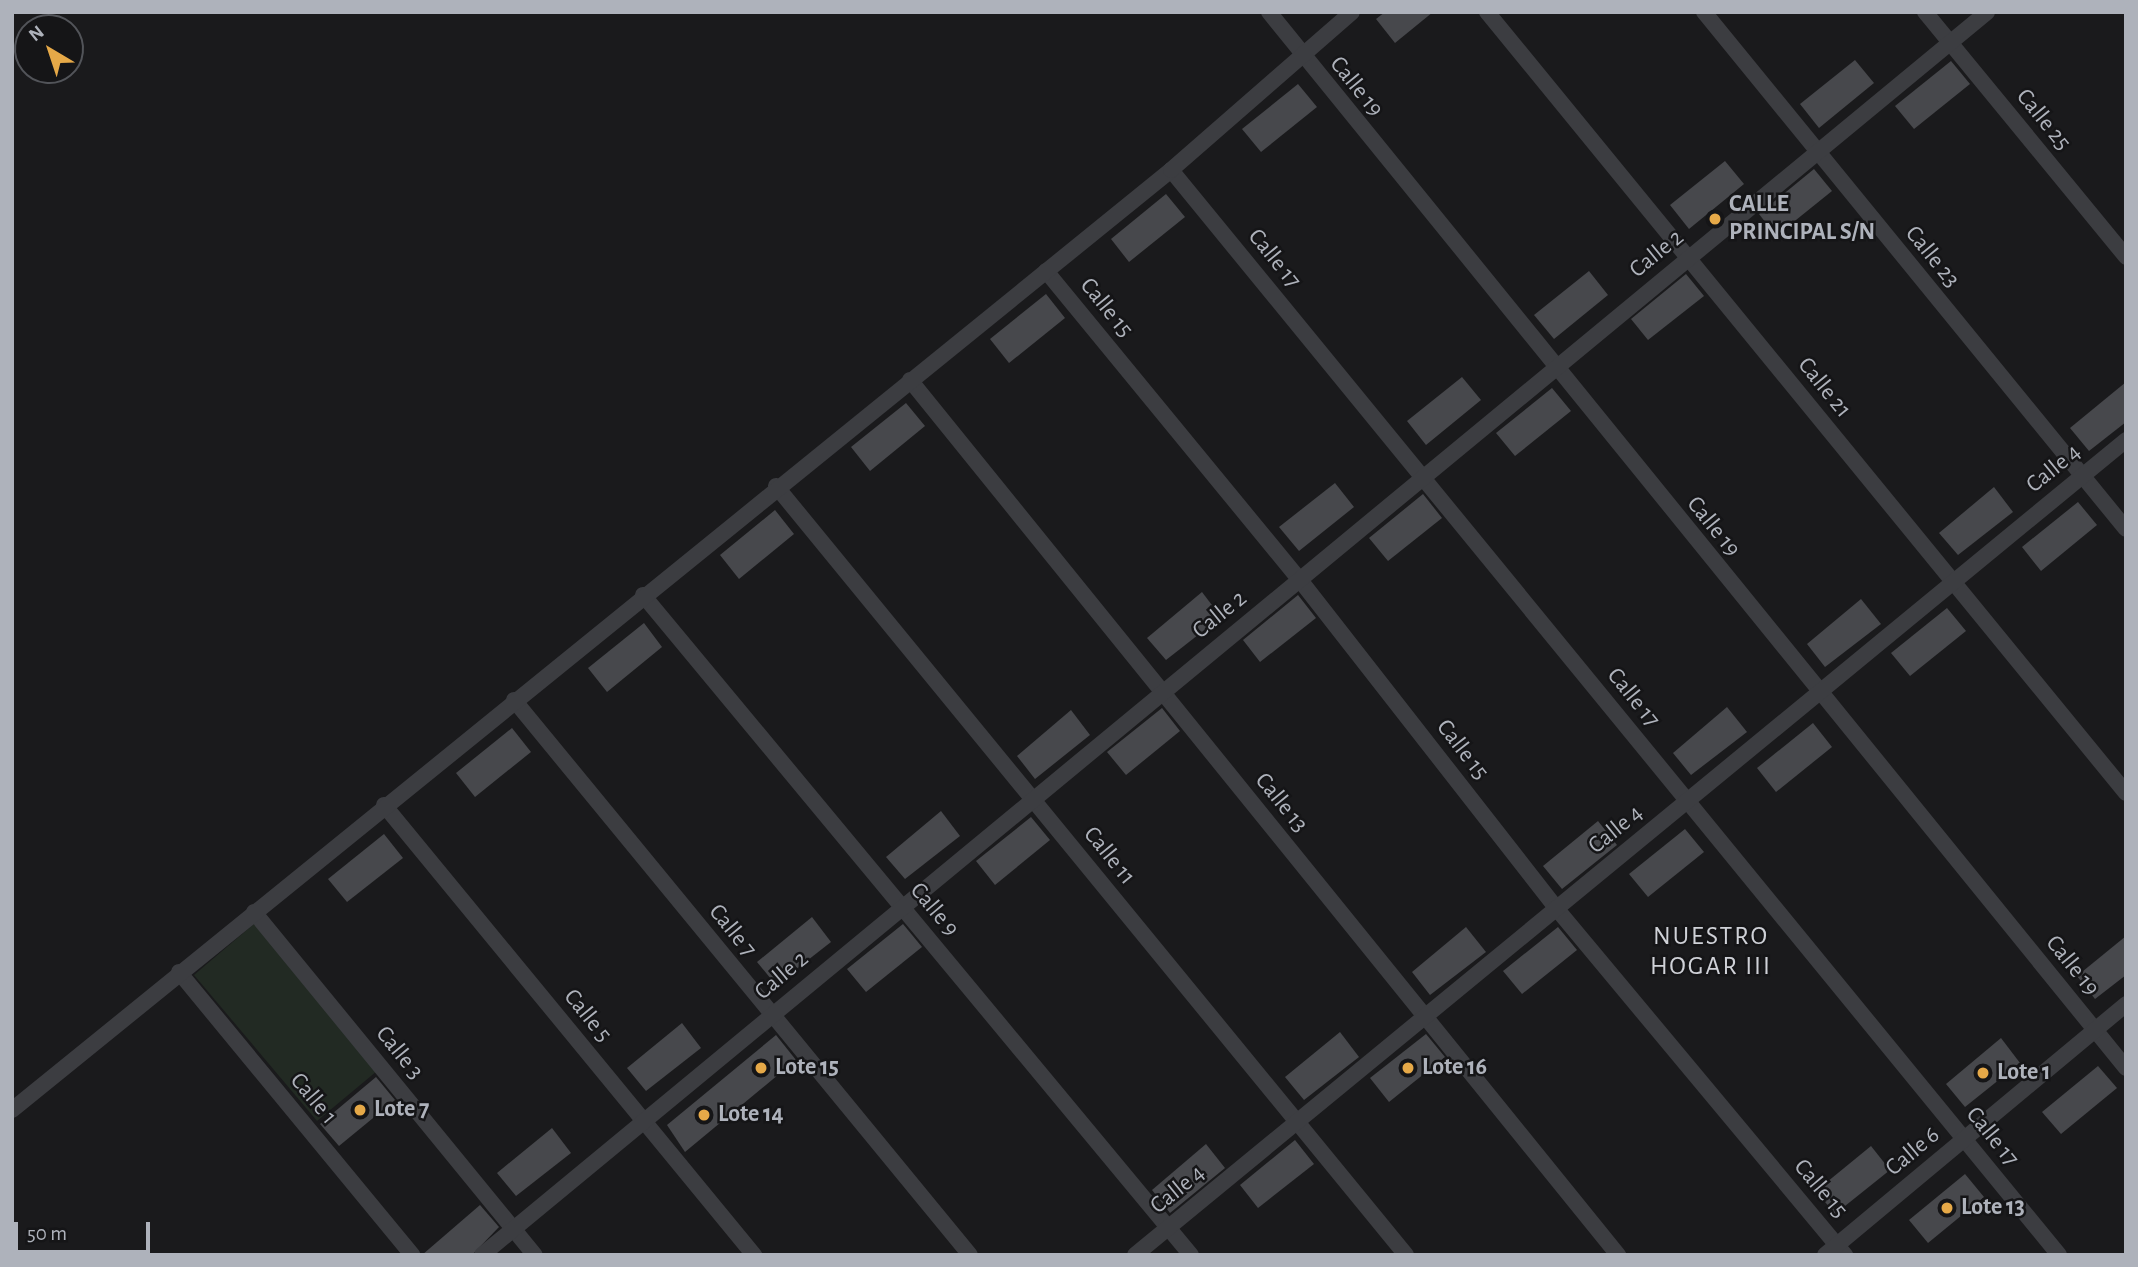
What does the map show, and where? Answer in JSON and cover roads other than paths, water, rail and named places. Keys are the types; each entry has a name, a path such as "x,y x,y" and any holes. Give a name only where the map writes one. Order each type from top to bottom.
{"street":[{"name":"Calle 19","path":"1269,12 1554,368 2126,1068"},
{"path":"12,1110 776,486 1171,170 1352,12"},
{"name":"Calle 21","path":"1487,12 2126,793"},
{"name":"Calle 23","path":"1704,12 2126,529"},
{"name":"Calle 25","path":"1926,12 2126,257"},
{"name":"Calle 2","path":"482,1255 1987,12"},
{"name":"Calle 17","path":"1171,170 2059,1255"},
{"name":"Calle 15","path":"1046,271 1300,579 1556,908 1835,1252"},
{"name":"Calle 13","path":"910,380 1618,1255"},
{"name":"Calle 4","path":"1135,1255 2126,440"},
{"name":"Calle 11","path":"776,486 1406,1255"},
{"name":"Calle 9","path":"643,595 1191,1255"},
{"name":"Calle 7","path":"513,700 970,1255"},
{"name":"Calle 5","path":"384,805 754,1255"},
{"name":"Calle 3","path":"254,912 535,1255"},
{"name":"Calle 1","path":"180,972 412,1255"},
{"name":"Calle 6","path":"1835,1252 1964,1139 2126,1004"}],"place":[{"name":"CALLE PRINCIPAL S/N","path":"1715,219"},
{"name":"Lote 15","path":"761,1068"},
{"name":"Lote 16","path":"1408,1068"},
{"name":"Lote 1","path":"1983,1073"},
{"name":"Lote 7","path":"360,1110"},
{"name":"Lote 14","path":"704,1115"},
{"name":"Lote 13","path":"1947,1208"}],"district":[{"name":"NUESTRO HOGAR III","path":"1711,952"}]}
